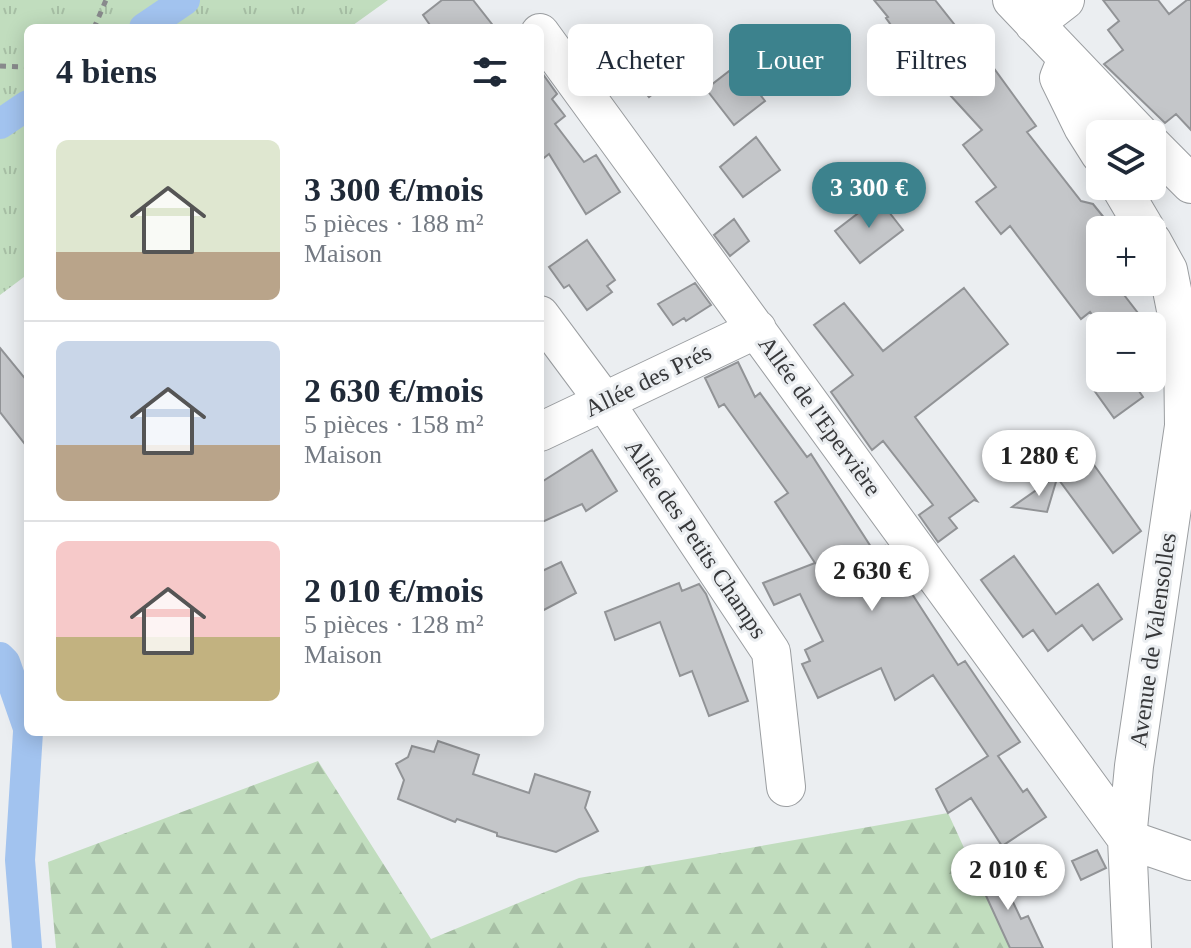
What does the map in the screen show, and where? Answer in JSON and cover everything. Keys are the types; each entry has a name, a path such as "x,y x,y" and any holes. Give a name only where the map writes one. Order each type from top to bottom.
{"street":[{"path":"1065,0 1023,12 1126,120"},
{"name":"Allée de l'Epervière","path":"544,38 1127,839"},
{"path":"1067,58 1059,78 1086,132"},
{"path":"1166,160 1191,184"},
{"name":"Avenue de Valensolles","path":"1132,948 1127,839 1134,766 1184,426 1183,345 1166,266"},
{"name":"Allée des Petits Champs","path":"544,320 604,401 771,652 786,787"},
{"name":"Allée des Prés","path":"544,430 757,329"},
{"path":"1127,839 1191,861"}],"path":[{"path":"96,24 106,0"},
{"path":"0,66 24,67"}],"green space":[{"path":"0,0 388,0 355,24 24,24 24,277 0,295"},
{"path":"318,761 431,939 579,878 948,813 1010,948 56,948 48,862"}],"building":[{"path":"442,0 473,0 492,24 429,24 423,15"},
{"path":"874,0 935,0 954,24 890,24"},
{"path":"1103,0 1158,0 1169,14 1191,0 1191,130 1176,114 1166,122 1162,120 1104,64 1123,50 1108,30 1119,21"},
{"path":"995,70 1036,126 1027,132 1081,201 1093,204 1103,216 1086,216 1086,296 1125,296 1137,312 1086,312 1081,319 1010,226 1001,234 976,202 996,187 963,145 982,130 951,96 995,96"},
{"path":"729,71 729,96 761,96 765,101 734,125 711,96 713,84"},
{"path":"544,76 557,94 552,99 565,116 555,124 584,162 596,155 620,192 586,214 549,154 544,158"},
{"path":"756,137 780,170 743,197 720,167"},
{"path":"878,198 903,230 860,263 835,231"},
{"path":"734,219 749,241 730,256 714,235"},
{"path":"587,240 615,280 607,286 612,292 587,310 569,285 564,288 549,267"},
{"path":"695,283 711,305 686,321 684,318 673,325 658,304"},
{"path":"964,288 1008,344 915,417 977,501 974,500 949,518 957,528 938,542 919,515 933,505 883,441 872,450 831,392 853,375 814,325 844,303 883,351"},
{"path":"0,348 24,377 24,443 0,412"},
{"path":"738,362 755,397 760,393 807,457 811,454 875,553 885,546 909,580 905,583 958,665 965,661 1020,742 998,756 1023,792 1027,789 1046,817 1002,846 971,798 948,813 936,789 988,756 933,675 895,700 881,668 818,698 802,664 810,661 805,650 823,641 800,594 774,605 763,583 815,563 775,502 788,493 724,404 719,407 705,378"},
{"path":"1095,392 1140,392 1143,397 1114,418"},
{"path":"592,450 617,491 586,511 582,504 544,521 544,480"},
{"path":"1089,458 1141,531 1113,553 1059,480"},
{"path":"1058,475 1047,512 1012,507"},
{"path":"1014,556 1056,614 1098,584 1122,619 1093,640 1082,625 1048,651 1033,630 1023,637 981,580"},
{"path":"561,562 576,593 544,610 544,570"},
{"path":"679,583 682,591 699,584 706,594 748,701 709,716 692,671 680,676 660,622 615,640 605,612"},
{"path":"438,741 479,755 473,774 529,793 535,774 590,792 585,808 598,831 556,852 497,836 497,833 457,819 455,822 398,799 404,780 396,764 408,757 412,746 434,752"},
{"path":"1097,850 1106,868 1081,880 1072,861"},
{"path":"995,864 1021,919 1028,916 1043,948 1010,948 976,874"}],"waterway":[{"path":"150,24 185,0"},
{"path":"0,124 24,108"},
{"path":"0,657 5,662 24,717"},
{"path":"27,948 20,860 28,736"}]}
